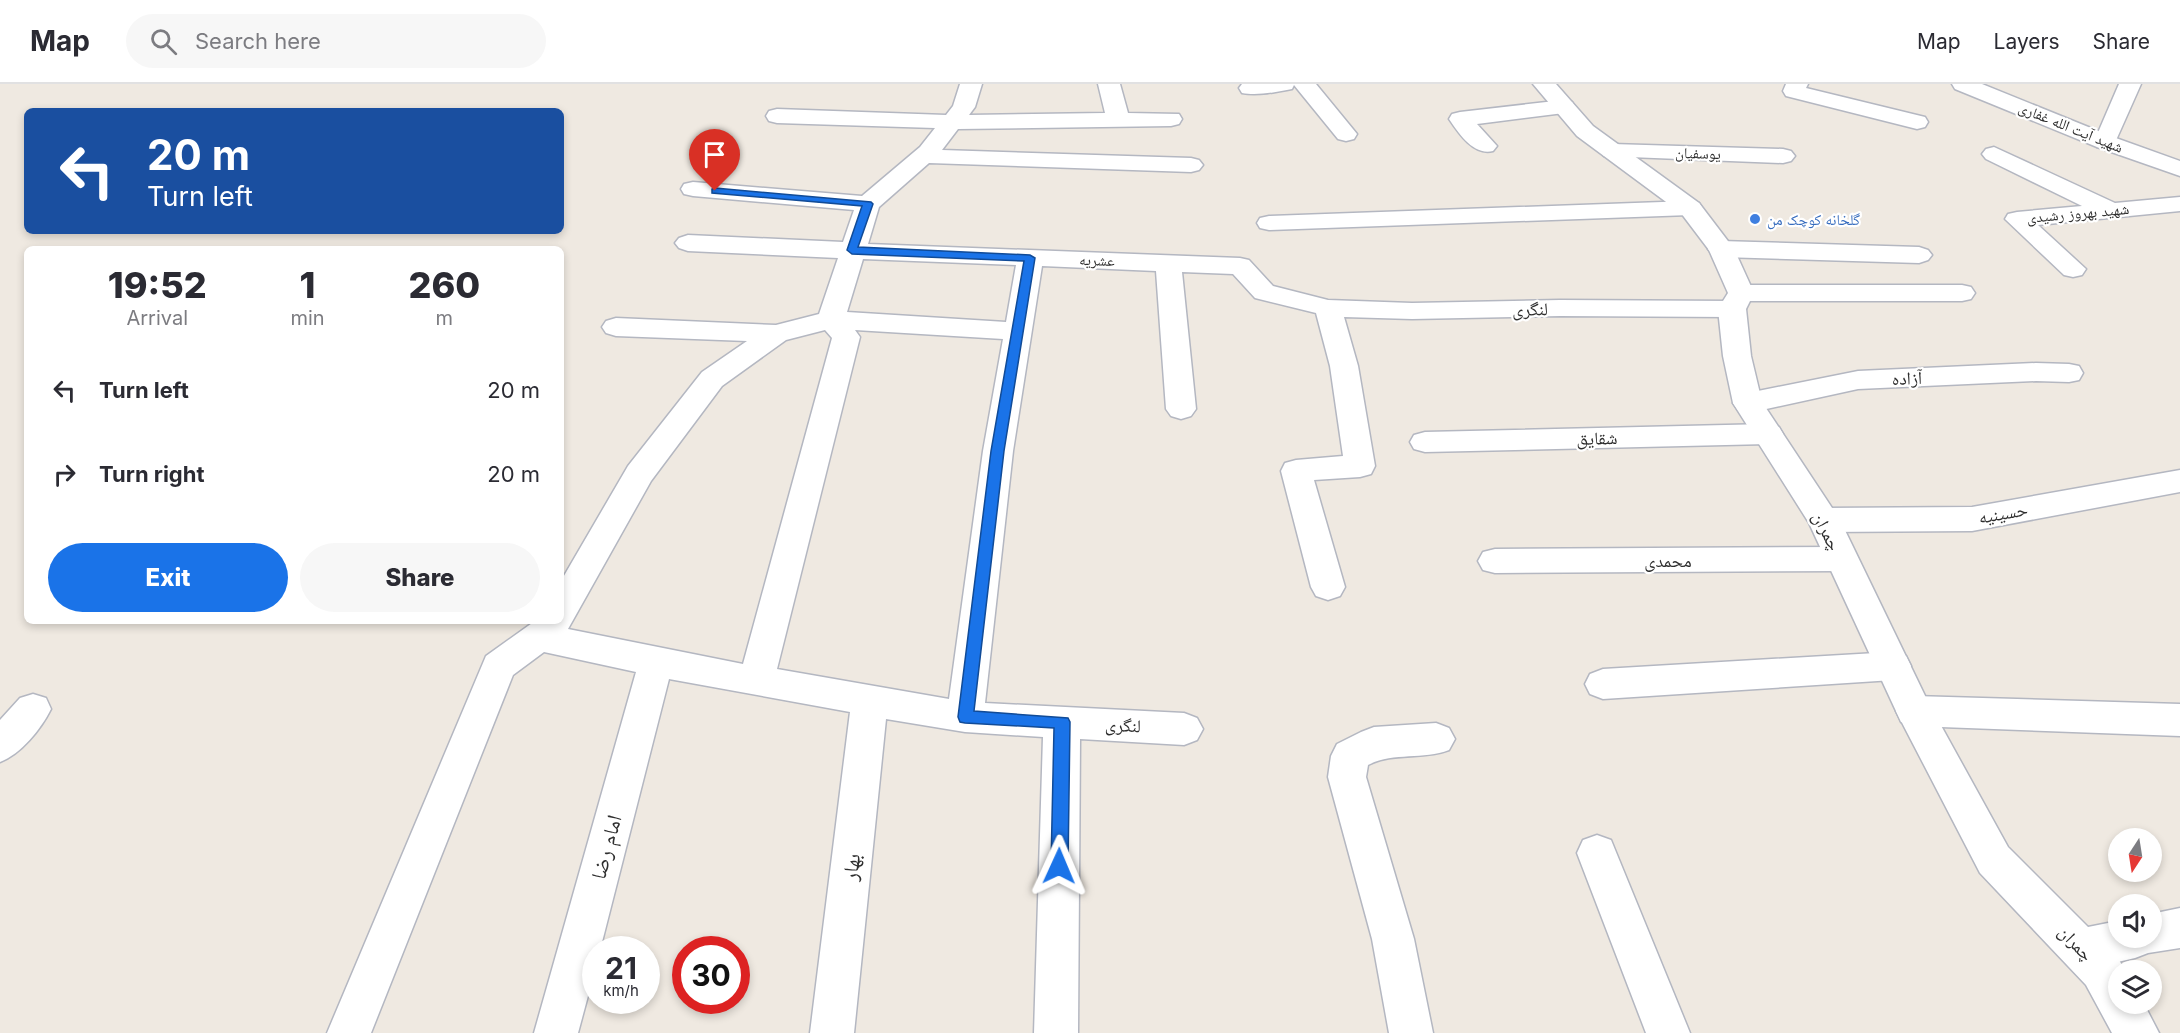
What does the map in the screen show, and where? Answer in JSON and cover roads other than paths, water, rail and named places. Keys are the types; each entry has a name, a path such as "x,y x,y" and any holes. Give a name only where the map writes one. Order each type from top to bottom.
{"street":[{"path":"831,320 868,204 923,156 964,106 971,84"},
{"path":"1109,84 1118,119"},
{"path":"1250,88 1284,84"},
{"path":"1304,84 1346,134"},
{"path":"1797,84 1794,92 1917,122"},
{"name":"شهید آیت الله غفاری","path":"1963,84 2105,142 2180,169"},
{"path":"2105,142 2130,84"},
{"path":"1461,119 1554,96"},
{"name":"چمران","path":"1554,96 1585,131 1690,208 1721,249 1736,301 1737,356 1748,403 1824,520 1914,711 1994,860 2083,949 2101,970 2108,982"},
{"path":"1445,102 1485,146"},
{"path":"777,116 952,122 1171,119"},
{"name":"یوسفیان","path":"1612,151 1783,156"},
{"path":"1994,154 2111,210"},
{"path":"923,156 1191,165"},
{"path":"693,189 868,204"},
{"name":"شهید بهروز رشیدی","path":"2073,269 2017,219 2180,204"},
{"path":"1269,223 1690,208"},
{"name":"عشریه","path":"688,243 1240,266 1264,292 1328,308"},
{"path":"1721,249 1919,255"},
{"path":"965,717 998,451 1030,258"},
{"path":"1168,262 1181,409"},
{"name":"لنگری","path":"1328,308 1412,311 1560,308 1962,293"},
{"path":"1328,308 1344,366 1360,466 1296,471 1328,587"},
{"path":"756,680 846,337 831,320"},
{"path":"616,327 776,334 831,320 1017,331"},
{"path":"564,602 639,474 712,379 776,334"},
{"name":"آزاده","path":"1748,403 1858,381 2036,372 2069,373"},
{"name":"شقایق","path":"1425,442 1768,434"},
{"name":"حسینیه","path":"1824,520 1972,519 2180,481"},
{"name":"محمدی","path":"1495,561 1841,559"},
{"path":"349,1033 499,666 551,624"},
{"name":"لنگری","path":"555,624 656,662 965,717 1184,729"},
{"name":"امام رضا","path":"556,1033 656,662"},
{"path":"1603,684 1893,666"},
{"name":"بهار","path":"832,1033 870,700"},
{"path":"0,746 33,709"},
{"path":"1914,711 2180,720"},
{"path":"1056,1033 1062,722"},
{"path":"1411,1033 1393,939 1347,777 1350,756 1374,743 1436,739"},
{"path":"1597,853 1668,1033"},
{"path":"2162,932 2180,928"},
{"path":"2083,949 2108,944"},
{"name":"چمران","path":"2126,1014 2138,1033"}],"place":[{"name":"گلخانه کوچک من","path":"1755,219"}]}
